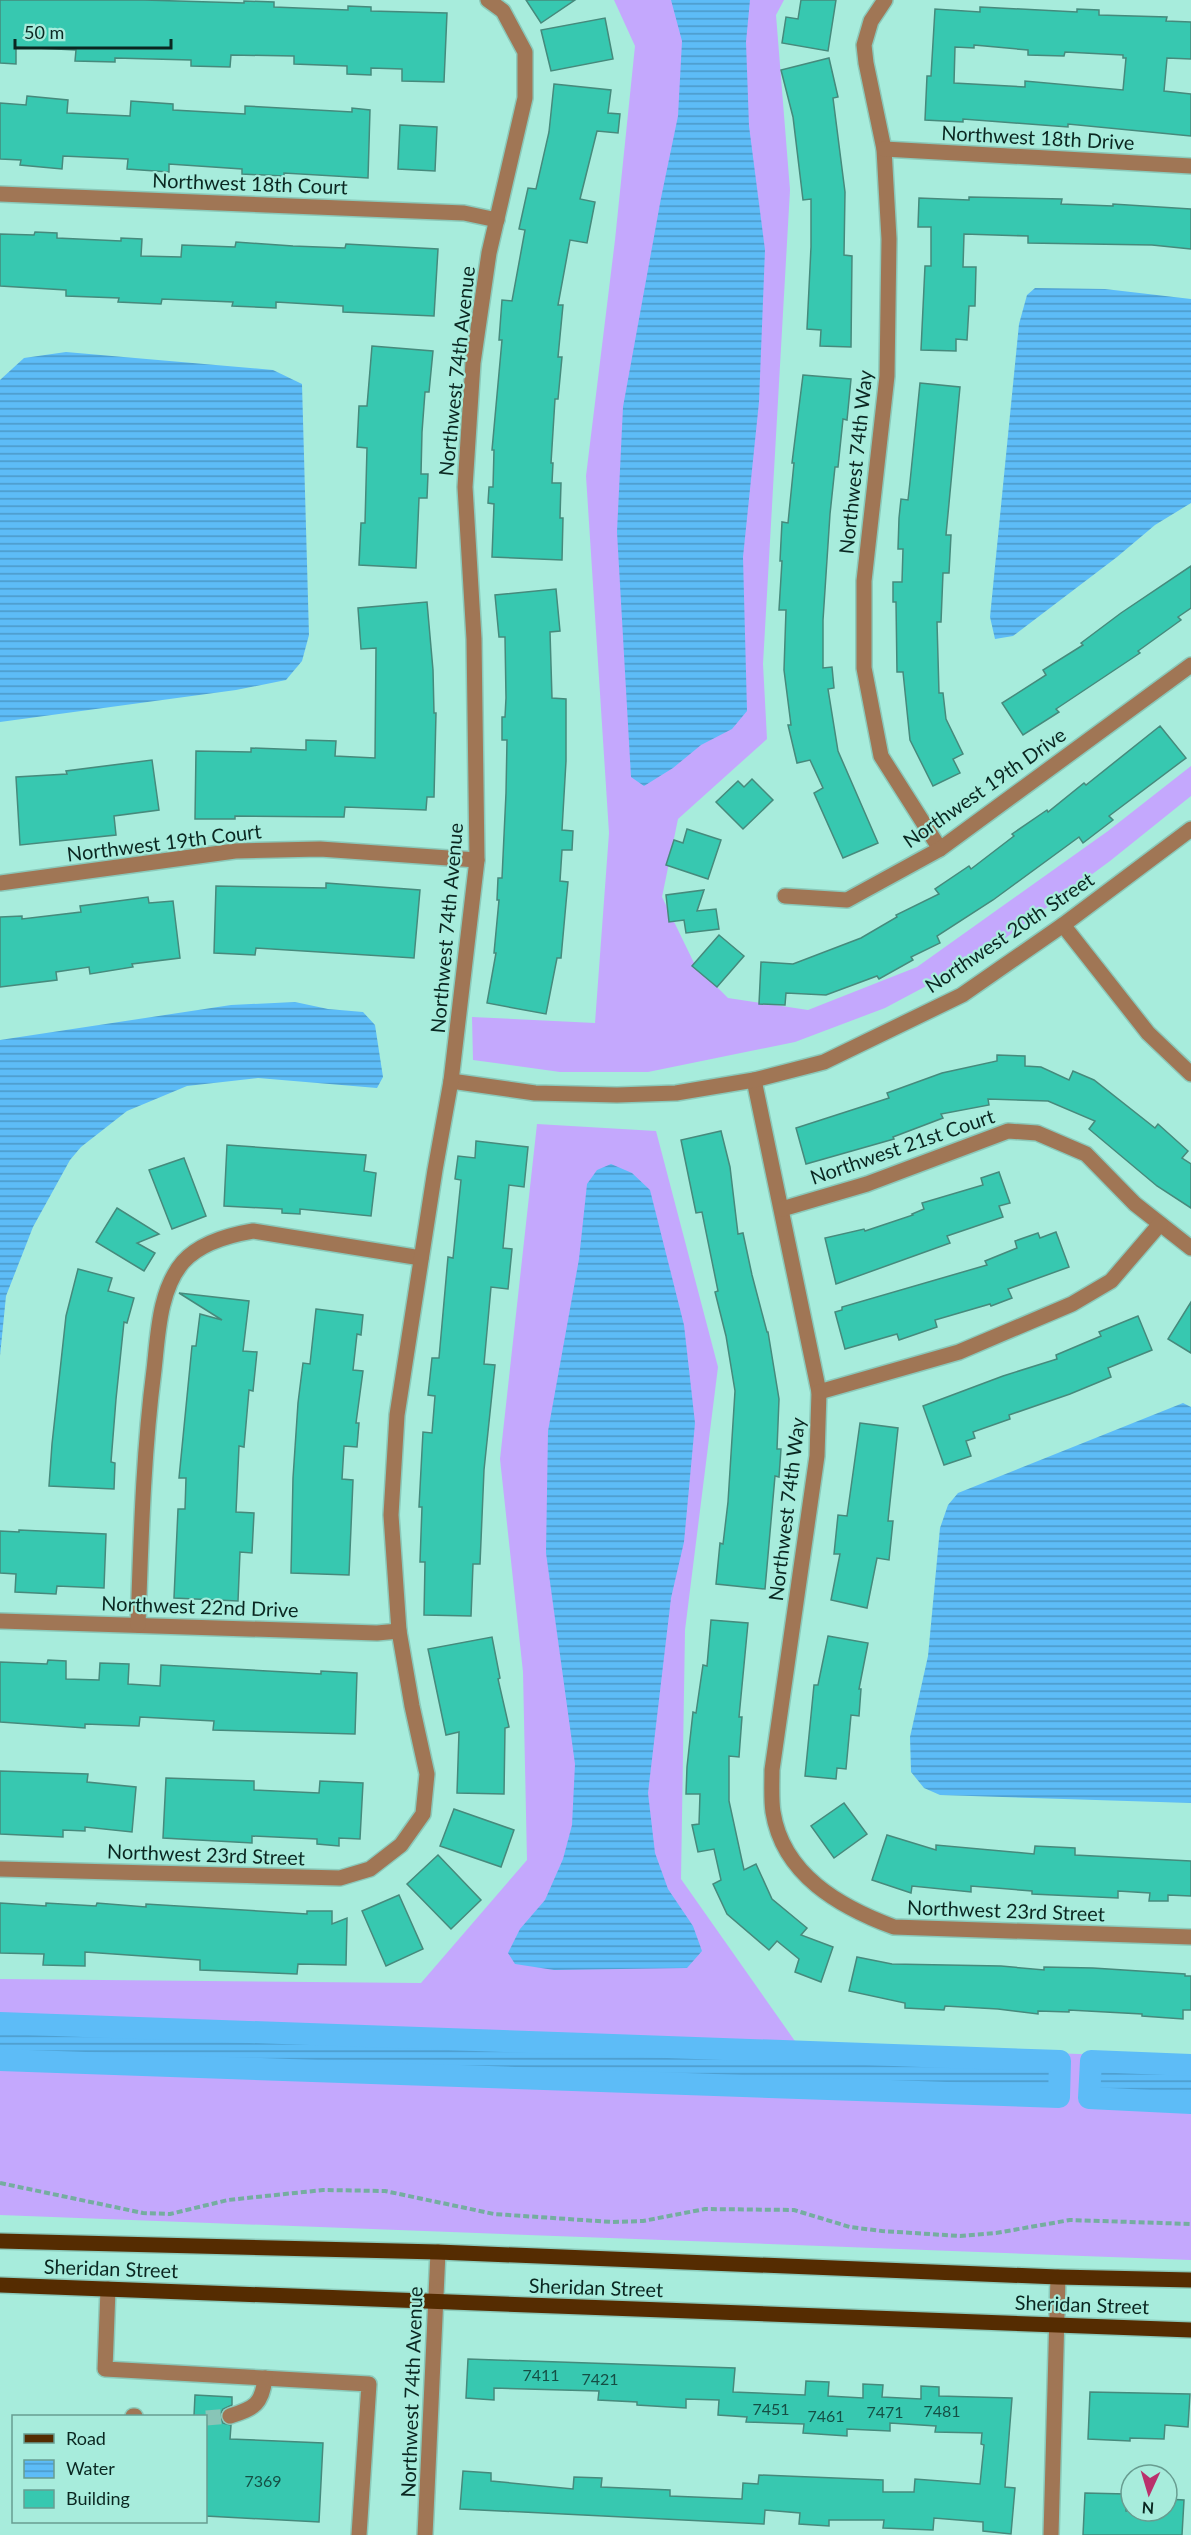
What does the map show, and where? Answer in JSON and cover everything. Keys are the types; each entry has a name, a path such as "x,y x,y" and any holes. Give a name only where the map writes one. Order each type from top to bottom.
{"main road":[{"name":"Sheridan Street","path":"0,2241 438,2252 1058,2277 1191,2280"},
{"name":"Sheridan Street","path":"0,2285 1191,2330"}],"street":[{"name":"Northwest 74th Avenue","path":"401,1845 423,1814 427,1774 399,1631 391,1515 397,1415 421,1258 452,1082 477,860 474,639 465,486 473,363 489,253 525,98 525,52 503,11 488,0"},
{"name":"Northwest 74th Way","path":"885,0 871,21 864,45 884,149 889,239 887,376 864,581 864,668 881,756 940,849"},
{"name":"Northwest 18th Drive","path":"884,149 1191,166"},
{"name":"Northwest 18th Court","path":"0,194 452,212 497,220"},
{"name":"Northwest 19th Drive","path":"785,897 847,900 940,849 1189,670"},
{"name":"Northwest 20th Street","path":"452,1082 535,1093 617,1095 676,1093 754,1080 824,1062 962,995 1063,925 1191,829"},
{"name":"Northwest 19th Court","path":"0,883 235,851 320,849 477,860"},
{"path":"1063,925 1148,1033 1191,1074"},
{"name":"Northwest 74th Way","path":"754,1080 819,1392 817,1456 772,1770 773,1812 783,1845 802,1872 826,1895"},
{"name":"Northwest 21st Court","path":"782,1209 867,1184 1008,1131 1037,1132 1086,1154 1135,1204 1160,1224"},
{"path":"819,1392 959,1352 1072,1304 1112,1281 1160,1224 1191,1248"},
{"path":"138,1625 145,1441 159,1328 167,1289 183,1261 203,1247 227,1235 253,1231 421,1258"},
{"name":"Northwest 22nd Drive","path":"0,1621 377,1633 399,1631"},
{"name":"Northwest 23rd Street","path":"0,1869 340,1878 370,1869 401,1845"},
{"name":"Northwest 23rd Street","path":"826,1895 857,1913 894,1928 1191,1937"},
{"name":"Northwest 74th Avenue","path":"425,2535 438,2252"},
{"path":"1051,2535 1058,2277"},
{"path":"108,2289 105,2369 369,2384 359,2535"},
{"path":"230,2416 256,2404 263,2397 265,2378"}],"path":[{"path":"0,2183 143,2213 161,2214 170,2214 228,2200 323,2190 385,2191 494,2214 612,2222 643,2221 705,2209 794,2210 850,2227 960,2236 996,2233 1070,2220 1191,2224"}],"shaded area":[{"path":"614,0 784,0 776,15 790,190 763,664 767,739 678,819 662,897 695,965 728,998 808,1010 917,967 1108,831 1191,766 1191,796 1110,861 977,959 885,1008 795,1042 648,1072 560,1072 473,1060 472,1017 595,1023 609,833 586,476 615,240 635,46"},
{"path":"537,1124 656,1131 718,1367 685,1630 681,1879 797,2044 1191,2058 1191,2260 0,2215 0,1979 421,1983 527,1860 523,1672 500,1459"}],"water":[{"path":"671,0 750,0 746,42 749,126 765,250 759,402 743,557 747,711 732,729 701,745 673,768 644,786 631,777 617,532 623,407 678,116 682,41"},
{"path":"1035,288 1105,289 1191,299 1191,503 1155,525 1117,557 1013,636 995,639 990,617 1019,324 1027,295"},
{"path":"66,352 273,370 302,384 309,635 302,661 286,680 236,690 0,722 0,380 24,358"},
{"path":"295,1002 328,1009 363,1012 375,1025 383,1077 377,1088 258,1078 187,1086 127,1111 81,1147 70,1160 33,1227 6,1296 0,1356 0,1040 231,1005"},
{"path":"611,1164 632,1173 650,1190 684,1325 695,1423 684,1542 671,1598 648,1793 655,1853 668,1889 693,1926 702,1951 687,1968 554,1970 515,1964 508,1953 520,1929 545,1900 563,1859 572,1825 575,1764 546,1553 548,1431 579,1259 587,1184 597,1170"},
{"path":"1183,1403 1191,1407 1191,1803 940,1795 924,1788 911,1772 910,1737 928,1656 940,1528 948,1505 958,1493"},
{"path":"0,2023 1060,2061 1059,2097 0,2060"},
{"path":"1091,2061 1191,2065 1191,2103 1089,2098"}],"building":[{"path":"0,0 244,3 244,1 274,2 274,7 348,10 348,6 371,7 371,11 447,13 444,82 402,81 402,69 371,68 371,75 347,74 347,66 294,64 294,56 231,55 230,67 191,66 191,60 115,58 115,62 75,61 76,50 16,47 16,64 0,63"},
{"path":"526,0 575,0 541,23"},
{"path":"801,0 836,0 828,51 782,43 786,17 798,19"},
{"path":"980,7 1077,12 1077,9 1099,10 1099,15 1167,17 1166,21 1191,22 1191,59 1167,58 1164,91 1191,94 1191,136 1068,124 1068,127 963,119 963,122 925,120 927,76 931,76 935,9 980,12","holes":["974,45 1028,50 1028,55 1064,56 1065,52 1123,55 1123,58 1126,58 1123,90 1025,81 1025,87 954,83 955,47 974,48"]},
{"path":"605,18 613,59 551,71 541,30"},
{"path":"829,58 838,97 833,98 845,192 844,255 852,256 851,347 820,346 821,330 807,329 811,199 803,200 793,117 781,70"},
{"path":"554,84 611,90 608,113 620,114 618,133 597,131 580,199 595,202 587,243 570,240 558,305 563,305 558,357 562,357 558,399 555,399 551,463 553,463 552,483 561,483 562,560 492,557 494,504 488,503 489,487 493,487 494,450 492,450 502,340 499,340 502,300 512,301 525,230 519,229 528,188 536,189 549,132"},
{"path":"27,96 68,100 67,113 130,116 131,101 173,104 173,110 245,114 245,106 352,112 352,108 370,110 368,178 284,173 284,176 242,174 242,169 169,164 169,172 127,169 128,159 63,156 62,169 20,165 21,160 0,159 0,103 26,105"},
{"path":"400,125 437,127 435,171 398,169"},
{"path":"969,197 1062,199 1061,204 1113,206 1113,204 1191,209 1191,249 1152,245 1028,243 1028,236 964,234 963,267 976,267 975,306 969,306 967,340 956,339 956,351 921,350 925,266 931,266 931,227 918,227 919,198 969,200"},
{"path":"35,232 57,233 57,238 121,241 121,238 142,239 141,256 181,257 182,245 235,247 236,242 345,248 346,244 438,249 434,316 343,312 343,306 276,302 276,308 232,306 233,302 162,299 161,304 118,302 119,298 66,296 66,290 0,286 0,234 34,235"},
{"path":"372,346 433,351 429,392 425,392 422,432 421,474 428,474 427,498 419,498 416,568 359,565 361,523 365,523 367,448 357,447 359,406 367,406"},
{"path":"803,375 851,379 847,420 843,419 830,514 823,620 823,668 832,667 834,688 828,689 838,751 878,843 843,858 814,793 823,788 810,760 797,763 788,725 791,725 784,670 786,610 779,610 782,561 780,561 782,522 788,523 794,463 792,463"},
{"path":"920,383 960,387 946,535 951,535 949,573 943,573 941,622 937,622 939,693 943,693 946,719 963,754 953,759 960,773 933,786 910,740 903,672 897,672 896,602 893,602 893,582 902,582 903,549 898,549 899,518 901,499 908,500"},
{"path":"1191,566 1191,608 1178,617 1181,620 1138,651 1140,653 1056,709 1059,712 1023,735 1002,703 1046,675 1043,670 1083,645 1081,643 1121,613"},
{"path":"556,589 560,631 550,632 552,698 566,699 566,761 562,830 573,831 572,850 562,850 560,881 568,882 561,958 557,958 546,1014 487,1003 496,953 494,953 499,900 497,900 498,878 502,878 506,793 507,740 502,740 502,717 505,717 506,698 505,637 499,637 495,595"},
{"path":"427,602 434,713 436,713 434,797 427,797 426,810 345,807 344,817 235,816 235,819 195,819 196,751 251,752 251,748 306,750 306,740 336,741 335,756 375,758 376,648 361,649 358,608"},
{"path":"1160,726 1186,758 1109,816 1113,820 1083,843 1079,837 993,900 937,936 940,943 911,957 913,960 879,979 877,976 826,995 786,993 785,1005 759,1004 761,962 793,964 861,938 897,917 896,915 939,894 935,889 969,866 971,869 1014,836 1012,834 1047,810 1048,812 1084,783 1086,785"},
{"path":"152,760 159,810 114,816 116,835 20,845 16,777 67,774 66,771"},
{"path":"752,779 773,800 743,829 716,802 738,781 744,787"},
{"path":"687,829 721,840 708,879 666,865 674,840 683,843"},
{"path":"326,883 420,890 414,958 256,948 255,955 214,953 216,886 326,888"},
{"path":"704,890 697,911 716,909 719,929 686,933 684,920 669,922 666,895"},
{"path":"148,897 149,903 173,901 180,958 132,964 133,967 90,974 89,967 56,972 57,980 0,987 0,917 22,916 22,919 81,912 80,906"},
{"path":"719,935 744,956 717,987 692,966"},
{"path":"997,1055 1025,1056 1025,1066 1041,1067 1069,1080 1073,1071 1094,1080 1155,1128 1158,1124 1188,1151 1182,1158 1191,1164 1191,1208 1157,1186 1089,1129 1095,1121 1048,1101 988,1099 989,1105 941,1114 943,1118 893,1137 894,1139 806,1164 796,1128 889,1098 887,1093 942,1073 997,1061"},
{"path":"721,1131 730,1167 738,1234 743,1233 768,1332 779,1399 777,1449 781,1449 779,1477 775,1476 765,1589 716,1584 720,1543 723,1544 728,1502 735,1391 702,1212 696,1213 681,1140"},
{"path":"476,1141 528,1147 524,1187 509,1185 503,1248 512,1249 508,1289 491,1287 484,1364 495,1365 484,1470 480,1564 473,1564 471,1616 424,1615 425,1562 420,1562 422,1507 419,1507 423,1432 432,1433 435,1396 428,1395 432,1358 439,1358 448,1257 453,1258 461,1180 455,1179 458,1156 475,1158"},
{"path":"227,1145 366,1155 364,1171 376,1173 371,1216 300,1209 300,1214 282,1213 282,1209 224,1206"},
{"path":"184,1158 206,1216 172,1229 149,1170"},
{"path":"999,1172 1010,1203 999,1206 1003,1217 947,1236 950,1243 836,1284 825,1238 864,1229 865,1231 913,1215 924,1209 922,1203 983,1185 981,1178"},
{"path":"117,1208 159,1234 137,1243 155,1253 144,1271 96,1242"},
{"path":"1056,1232 1069,1267 1008,1289 1012,1298 991,1306 990,1304 935,1320 937,1327 899,1340 897,1334 845,1349 835,1312 842,1310 842,1307 987,1265 985,1261 1017,1248 1015,1241 1038,1233 1040,1238"},
{"path":"78,1269 112,1278 108,1291 134,1298 127,1323 124,1322 111,1462 115,1463 114,1489 49,1486 66,1316"},
{"path":"179,1293 249,1301 243,1351 257,1352 253,1391 249,1390 244,1447 239,1446 236,1512 254,1513 252,1553 240,1552 238,1601 174,1598 178,1509 185,1509 186,1478 179,1478 192,1346 196,1346 200,1314 222,1320"},
{"path":"1191,1302 1191,1353 1168,1339"},
{"path":"316,1309 363,1315 361,1335 357,1334 353,1370 363,1371 356,1423 359,1423 357,1447 344,1446 342,1479 353,1480 349,1575 291,1573 293,1478 298,1403 303,1363 310,1364"},
{"path":"1138,1316 1152,1350 1108,1368 1111,1377 1009,1415 1010,1419 973,1432 975,1438 966,1441 971,1456 944,1465 923,1406 1003,1376 1057,1359 1056,1355 1101,1336 1099,1332"},
{"path":"860,1423 898,1428 888,1521 893,1521 889,1560 877,1558 867,1608 831,1600 840,1554 834,1554 838,1515 847,1516"},
{"path":"19,1530 106,1534 104,1588 57,1586 56,1594 15,1592 16,1574 0,1573 0,1531 19,1532"},
{"path":"711,1620 748,1623 739,1717 742,1717 739,1757 729,1756 729,1801 744,1870 756,1864 772,1899 807,1928 801,1935 833,1947 821,1982 795,1972 799,1959 777,1941 769,1950 727,1914 713,1884 721,1880 714,1849 698,1852 692,1825 699,1824 700,1794 686,1794 687,1767 693,1712 696,1713 703,1665 707,1666"},
{"path":"828,1636 868,1643 859,1689 861,1689 859,1716 851,1715 846,1769 837,1768 836,1779 805,1776 814,1685 818,1685"},
{"path":"492,1637 500,1678 498,1679 509,1727 505,1728 504,1794 457,1793 459,1732 446,1735 428,1649"},
{"path":"48,1660 66,1661 66,1679 99,1680 100,1663 129,1664 128,1684 160,1686 161,1665 321,1674 321,1671 357,1673 355,1734 213,1730 214,1721 140,1717 139,1726 85,1724 85,1728 0,1722 0,1662 47,1664"},
{"path":"0,1771 88,1774 87,1782 136,1787 132,1832 85,1827 85,1831 63,1830 63,1837 0,1834"},
{"path":"166,1778 254,1781 254,1790 319,1793 320,1781 363,1783 360,1839 339,1838 339,1846 317,1844 317,1839 252,1836 252,1843 163,1838"},
{"path":"844,1803 867,1834 834,1858 811,1826"},
{"path":"454,1809 514,1830 501,1867 440,1846"},
{"path":"887,1835 936,1850 936,1845 1034,1854 1035,1846 1075,1848 1075,1855 1191,1861 1191,1896 1168,1895 1168,1901 1149,1901 1150,1893 1118,1891 1118,1898 1032,1894 1032,1891 971,1886 971,1892 912,1886 911,1893 872,1880"},
{"path":"438,1855 481,1900 451,1929 407,1884"},
{"path":"399,1895 423,1949 386,1966 362,1911"},
{"path":"0,1903 96,1906 97,1903 146,1907 146,1904 307,1914 307,1911 332,1911 332,1924 347,1918 346,1965 298,1964 297,1974 200,1970 200,1960 85,1952 85,1966 43,1965 44,1954 0,1953"},
{"path":"857,1957 892,1964 1001,1966 1044,1970 1044,1967 1093,1968 1185,1974 1185,1976 1191,1976 1191,2010 1183,2010 1183,2019 1069,2010 1069,2012 1038,2011 1038,2014 945,2006 944,2010 905,2008 905,2003 849,1991"},
{"path":"468,2359 735,2368 733,2392 805,2395 806,2381 829,2382 828,2396 863,2398 863,2384 883,2385 882,2397 921,2399 921,2386 939,2387 939,2396 1012,2398 1005,2487 1015,2488 1011,2534 983,2531 983,2522 934,2518 933,2530 883,2528 884,2520 829,2520 829,2526 799,2524 800,2513 765,2510 764,2524 460,2509 463,2471 491,2473 491,2481 573,2489 574,2477 602,2478 601,2487 670,2490 670,2496 742,2499 743,2483 758,2484 759,2475 883,2480 883,2492 914,2492 915,2479 980,2484 984,2445 981,2444 982,2433 935,2432 936,2426 890,2423 890,2431 847,2429 847,2436 803,2433 804,2424 746,2422 747,2417 718,2415 719,2400 686,2399 686,2408 598,2400 599,2391 494,2388 494,2400 466,2398"},
{"path":"1090,2392 1190,2394 1188,2427 1165,2425 1164,2439 1130,2438 1130,2441 1088,2439"},
{"path":"195,2395 232,2397 232,2405 223,2409 220,2415 223,2423 231,2425 230,2439 323,2443 319,2522 207,2516 207,2415 194,2415"},
{"path":"1085,2493 1119,2494 1119,2523 1179,2523 1179,2500 1184,2500 1182,2535 1083,2535"}],"waterway":[{"path":"0,2023 1060,2061 1059,2097 0,2060"},
{"path":"1191,2065 1091,2061 1089,2098 1191,2103"}],"tunnel":[{"path":"207,2418 230,2416"}]}
